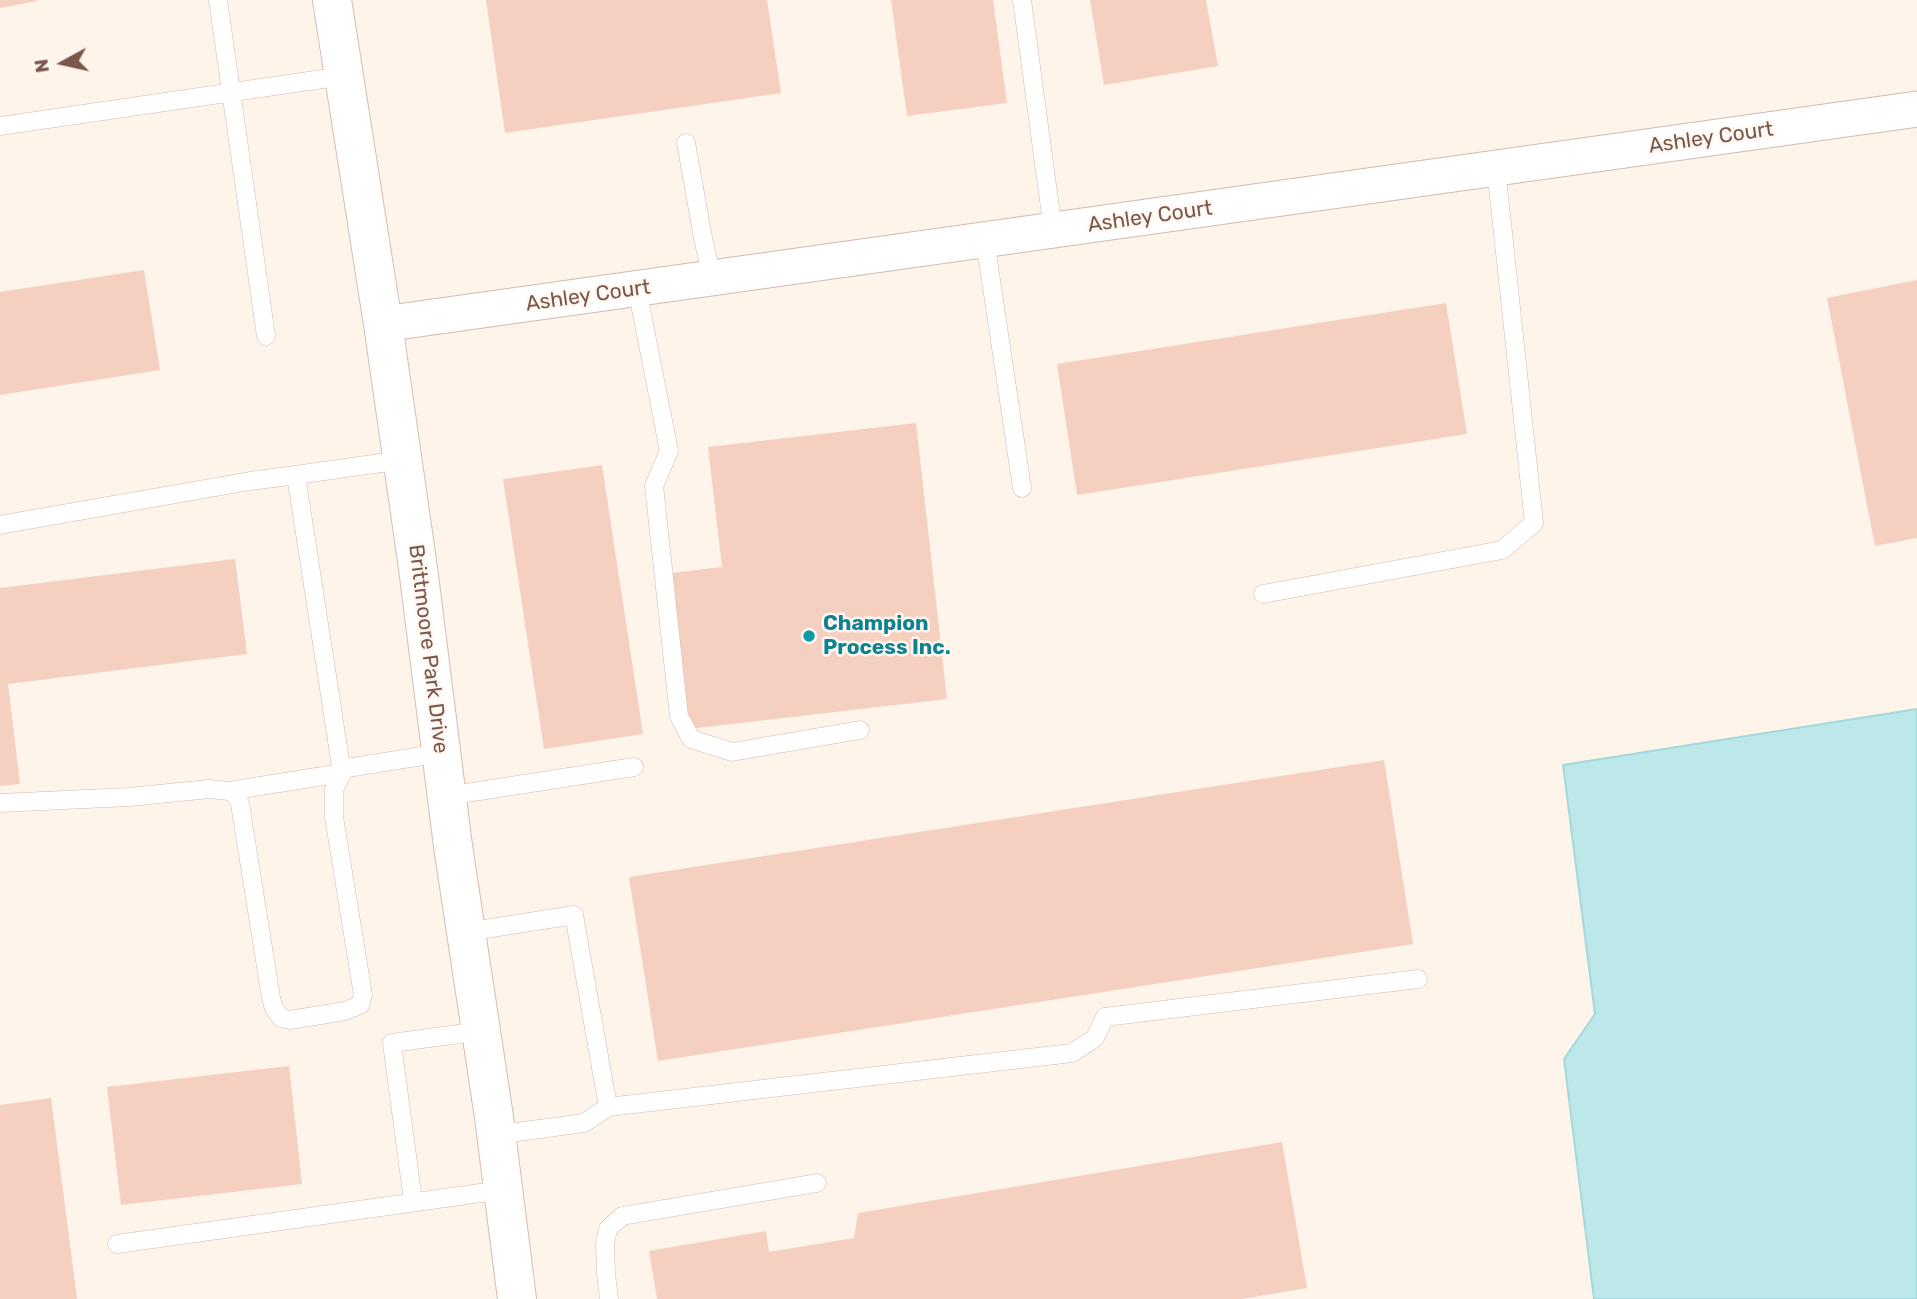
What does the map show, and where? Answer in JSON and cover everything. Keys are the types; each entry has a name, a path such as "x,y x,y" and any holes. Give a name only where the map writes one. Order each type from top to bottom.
{"street":[{"name":"Brittmoore Park Drive","path":"332,0 418,568 517,1299"},
{"name":"Ashley Court","path":"383,324 1917,109"}],"lane":[{"path":"218,0 266,336"},
{"path":"1022,0 1053,230"},
{"path":"0,126 343,76"},
{"path":"686,144 712,278"},
{"path":"1263,594 1502,550 1534,523 1496,168"},
{"path":"985,240 1022,488"},
{"path":"638,289 669,451 654,486 679,716 691,739 732,752 860,730"},
{"path":"0,525 250,481 402,460"},
{"path":"296,475 342,773"},
{"path":"229,791 236,795 240,804 274,1008 281,1018 290,1020 345,1011 360,1005 363,995 334,817 334,790 347,768 441,753"},
{"path":"447,796 634,767"},
{"path":"0,803 129,797 209,789 229,791 342,773"},
{"path":"466,932 574,915 608,1107"},
{"path":"495,1135 584,1123 608,1107 1072,1054 1095,1038 1105,1017 1418,979"},
{"path":"413,1201 392,1043 481,1031"},
{"path":"609,1299 605,1244 608,1228 622,1216 817,1184"},
{"path":"117,1244 502,1190"}],"water":[{"path":"1917,709 1917,1299 1594,1299 1564,1059 1595,1014 1563,765"}],"building":[{"path":"0,0 37,0 37,1 0,8"},
{"path":"486,0 767,0 781,93 505,133"},
{"path":"891,0 993,0 1007,103 907,116"},
{"path":"1090,0 1206,0 1218,66 1104,85"},
{"path":"144,270 160,370 0,395 0,292"},
{"path":"1917,280 1917,538 1875,546 1827,298"},
{"path":"1446,303 1467,434 1077,495 1057,364"},
{"name":"Champion Process Inc.","path":"916,423 947,699 689,729 671,573 722,567 708,447"},
{"path":"602,465 643,734 544,749 503,479"},
{"path":"235,559 247,654 8,684 20,784 0,786 0,588"},
{"path":"1384,760 1413,944 658,1061 629,877"},
{"path":"289,1066 302,1184 121,1205 107,1087"},
{"path":"51,1098 77,1299 0,1299 0,1105"},
{"path":"1282,1142 1307,1288 1242,1299 657,1299 649,1251 766,1231 769,1252 854,1238 858,1213"}],"place":[{"name":"Champion Process Inc.","path":"809,636"}]}
